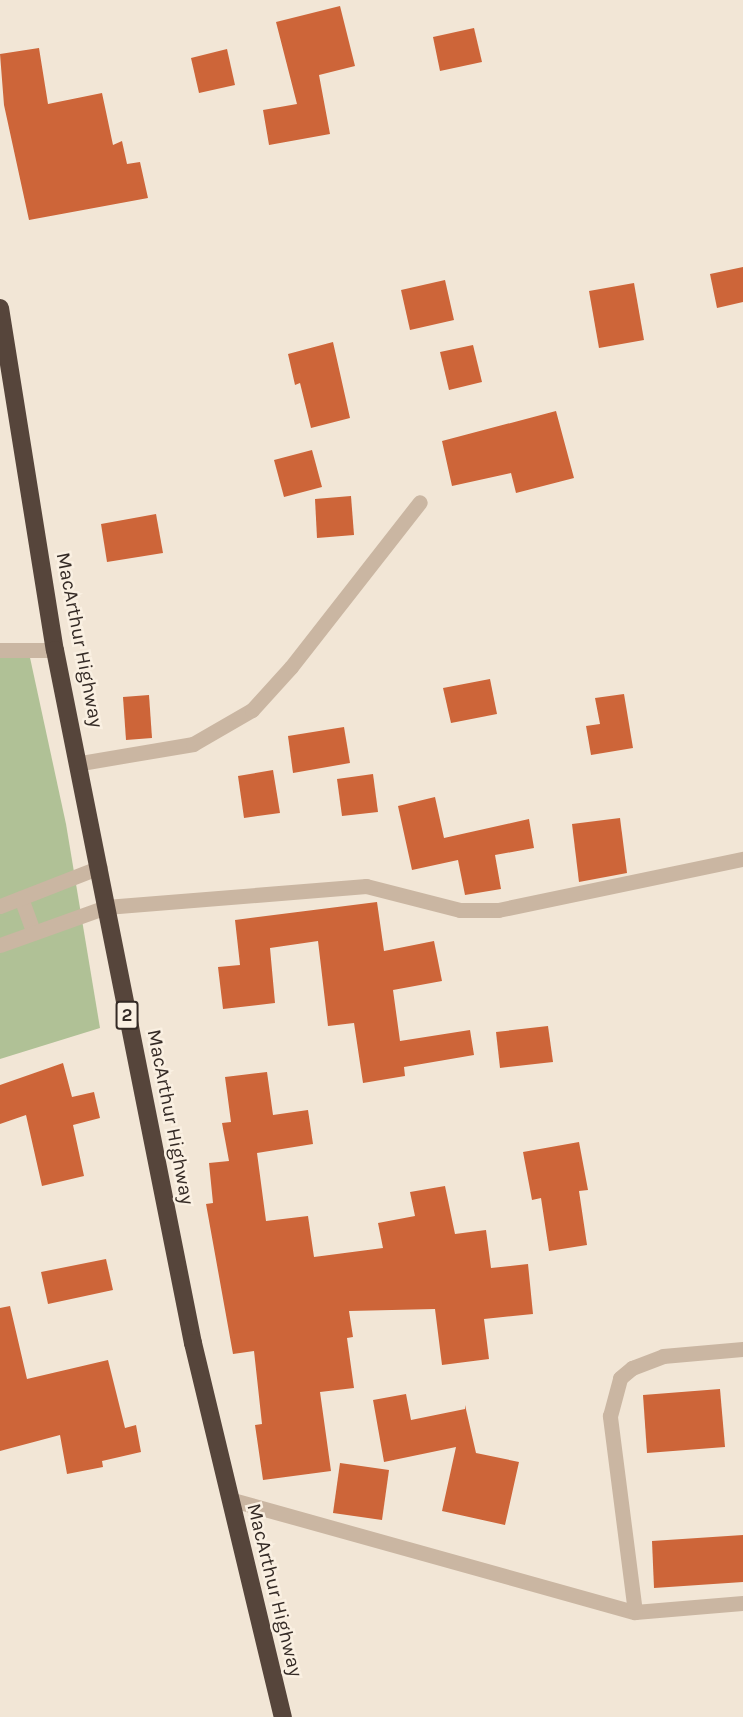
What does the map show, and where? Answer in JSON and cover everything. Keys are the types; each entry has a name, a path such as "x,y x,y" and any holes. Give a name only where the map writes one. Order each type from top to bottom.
{"highway":[{"name":"MacArthur Highway","path":"0,308 56,650 81,764 106,907 193,1343 283,1717"}],"street":[{"path":"81,764 193,744 252,710 291,667 420,502"},
{"path":"0,650 56,650"},
{"path":"0,945 106,907 366,886 460,910 498,910 743,859"},
{"path":"0,906 100,867"},
{"path":"21,898 34,933"},
{"path":"635,1612 610,1416 620,1378 632,1368 663,1356 743,1349"},
{"path":"229,1499 635,1612 743,1603"}],"green space":[{"path":"29,653 66,824 100,1028 0,1059 0,658"}],"building":[{"path":"340,6 355,66 319,75 330,134 269,145 263,110 297,104 276,22"},
{"path":"474,28 482,62 440,71 433,37"},
{"path":"39,48 48,104 102,93 113,145 122,141 127,164 140,162 148,198 29,220 4,105 0,54"},
{"path":"227,49 235,85 199,93 191,58"},
{"path":"743,267 743,302 717,308 710,274"},
{"path":"445,280 454,320 410,330 401,290"},
{"path":"634,283 644,340 599,348 589,291"},
{"path":"333,342 350,418 311,428 300,383 295,385 288,354"},
{"path":"473,345 482,382 449,390 440,352"},
{"path":"556,411 574,478 516,493 511,473 452,486 442,441"},
{"path":"312,450 322,487 284,497 274,460"},
{"path":"351,496 354,535 317,538 315,499"},
{"path":"156,514 163,553 107,562 101,524"},
{"path":"490,679 497,714 451,723 443,688"},
{"path":"624,694 633,748 591,755 586,726 600,724 595,698"},
{"path":"149,695 152,738 126,740 123,697"},
{"path":"344,727 350,763 293,773 288,736"},
{"path":"273,770 280,813 244,818 238,776"},
{"path":"373,774 378,812 342,816 337,779"},
{"path":"435,797 444,838 529,819 534,848 495,855 501,889 465,895 458,860 412,870 398,806"},
{"path":"620,818 627,873 579,882 572,824"},
{"path":"377,902 384,951 434,941 442,981 393,990 400,1041 470,1030 474,1055 404,1067 405,1076 363,1083 354,1023 328,1026 318,941 270,948 275,1003 223,1009 218,967 240,965 235,920"},
{"path":"548,1026 553,1062 500,1068 496,1032"},
{"path":"63,1063 72,1097 94,1092 100,1118 73,1125 84,1176 42,1186 26,1115 0,1124 0,1085"},
{"path":"267,1072 273,1115 308,1110 313,1144 257,1153 266,1221 308,1216 314,1257 383,1248 378,1223 415,1216 410,1192 445,1186 455,1234 486,1230 491,1268 528,1264 533,1314 484,1319 489,1359 442,1365 435,1309 349,1311 353,1337 347,1338 354,1388 320,1392 331,1471 263,1480 255,1425 262,1424 254,1351 233,1354 206,1204 213,1203 209,1163 229,1161 222,1123 231,1122 225,1077"},
{"path":"579,1142 588,1190 579,1191 587,1245 549,1251 541,1198 532,1200 523,1152"},
{"path":"106,1259 113,1290 48,1304 41,1272"},
{"path":"10,1306 27,1379 108,1360 125,1428 136,1425 141,1452 102,1461 103,1467 67,1474 60,1435 0,1451 0,1308"},
{"path":"720,1389 725,1447 647,1453 643,1395"},
{"path":"406,1394 411,1420 465,1409 465,1405 476,1453 519,1462 505,1525 442,1511 456,1447 384,1462 373,1400"},
{"path":"340,1463 389,1470 382,1520 333,1513"},
{"path":"743,1535 743,1582 654,1588 652,1541"}]}
